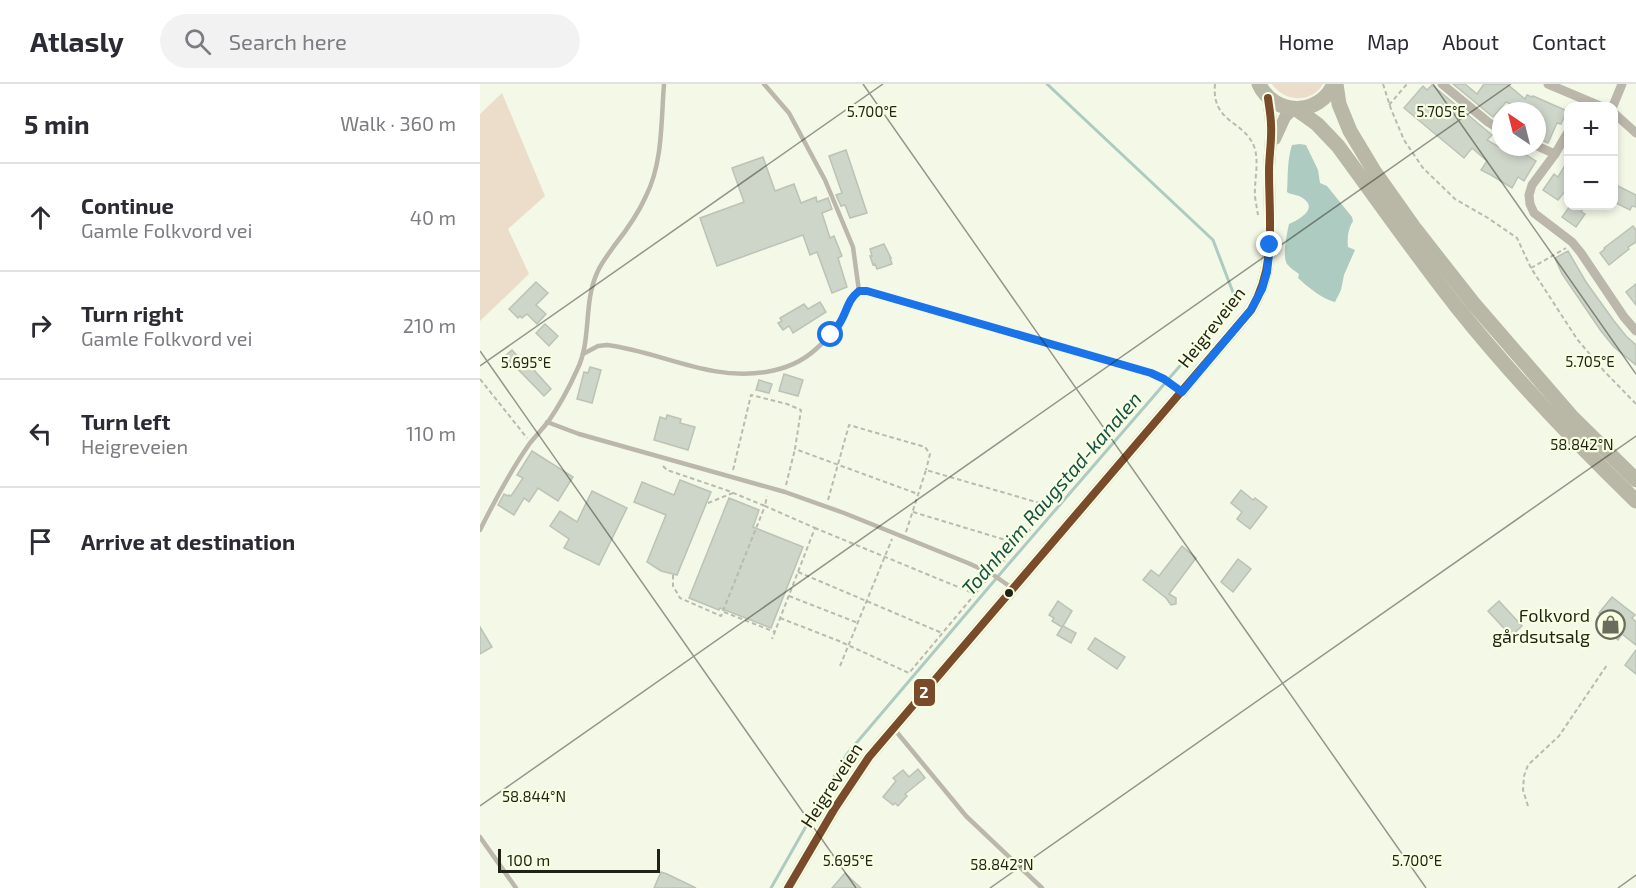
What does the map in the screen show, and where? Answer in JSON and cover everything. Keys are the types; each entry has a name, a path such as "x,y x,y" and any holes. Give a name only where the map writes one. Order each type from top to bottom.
{"highway":[{"path":"1259,84 1268,98 1276,104 1295,109 1317,124 1338,146 1457,307 1516,377 1580,447 1636,501"},
{"path":"1295,109 1316,104 1325,98 1335,84"},
{"path":"1335,84 1339,104 1350,131 1374,171 1415,229 1473,303 1571,416 1636,480"}],"main road":[{"name":"Heigreveien","path":"788,888 850,784 869,757 1009,585 1182,392 1251,310 1262,289 1267,272 1270,245 1269,162 1272,123 1268,98"},
{"name":"Heigreveien","path":"1270,152 1285,117 1295,109"}],"street":[{"path":"1442,84 1492,124"},
{"path":"1548,84 1582,102"},
{"path":"1614,102 1622,84"},
{"path":"1618,117 1636,133"},
{"path":"1564,140 1532,185 1529,195 1530,204 1534,213 1572,242 1636,332"},
{"path":"1546,150 1555,154"}],"lane":[{"path":"480,530 494,502 531,442 548,422 577,371 583,354 588,308 596,276 647,195 654,175 664,84"},
{"path":"764,84 789,113 825,180 853,246 859,291"},
{"path":"583,354 598,346 608,345 716,372 745,374 777,370 805,357 827,340 844,316 847,304 853,296 859,291 867,291 1151,373 1182,392"},
{"path":"548,422 579,434 785,492 904,537 992,574 1009,585"},
{"path":"893,728 954,804 1042,888"},
{"path":"480,837 516,888"}],"path":[{"path":"1215,84 1214,94 1220,111 1244,132 1254,148 1257,160 1255,196 1258,218"},
{"path":"1383,84 1404,140 1423,168 1455,199 1517,238 1531,268 1577,339 1636,404"},
{"path":"1389,105 1407,84"},
{"path":"1531,268 1568,247 1572,242"},
{"path":"480,379 531,442"},
{"path":"731,477 751,395 787,404 801,410 785,492"},
{"path":"826,507 849,424 925,447 930,454 904,537"},
{"path":"795,449 918,494"},
{"path":"660,456 660,463 668,470 733,493 975,594"},
{"path":"780,618 839,641 909,673 1050,506 926,470"},
{"path":"673,575 673,586 680,598 722,616 765,506 769,487"},
{"path":"708,503 733,493"},
{"path":"913,512 1019,544"},
{"path":"772,639 815,528"},
{"path":"840,666 895,534"},
{"path":"798,573 942,633"},
{"path":"789,596 858,623"},
{"path":"723,612 775,632"},
{"path":"1528,806 1523,790 1528,765 1559,736 1607,665"}],"shaded area":[{"path":"1272,84 1323,84 1312,95 1298,98 1283,94"},
{"path":"502,93 545,196 508,229 529,274 480,321 480,114"}],"water":[{"path":"1292,145 1306,145 1318,170 1320,183 1327,186 1353,221 1349,230 1348,247 1355,250 1335,302 1320,295 1298,278 1299,274 1288,265 1285,256 1289,224 1303,216 1309,205 1299,196 1287,192 1290,151"}],"building":[{"path":"1453,84 1465,84 1477,94 1484,84 1507,84 1525,99 1527,95 1533,96 1564,110 1561,124 1557,123 1548,143 1546,142 1546,102 1492,102 1492,116"},
{"path":"1432,85 1492,135 1487,140 1492,143 1492,156 1528,156 1536,161 1524,181 1518,177 1512,188 1481,170 1487,161 1472,148 1464,158 1404,108 1423,86 1427,90"},
{"path":"846,150 867,213 850,218 845,205 841,206 836,195 842,193 829,156"},
{"path":"763,157 775,191 794,184 801,203 816,197 817,202 828,198 832,209 822,213 830,238 834,236 842,256 838,258 847,287 832,293 817,252 810,255 803,235 717,266 700,218 744,202 732,168"},
{"path":"1564,167 1564,192 1558,200 1543,190 1554,174 1558,177"},
{"path":"1618,186 1636,195 1636,207 1632,206 1630,210 1618,204"},
{"path":"1567,210 1582,210 1581,212 1585,214 1576,227 1562,217"},
{"path":"1633,226 1636,230 1636,242 1609,265 1600,253"},
{"path":"884,244 892,264 877,269 875,264 873,265 870,249"},
{"path":"1568,251 1586,282 1614,321 1636,345 1636,365 1614,347 1562,274 1555,258"},
{"path":"536,282 548,293 536,305 546,314 537,324 527,314 518,318 509,309"},
{"path":"1636,284 1636,305 1626,292"},
{"path":"820,302 826,312 793,333 789,326 783,330 778,323 782,321 780,318 804,304 808,309"},
{"path":"545,324 558,336 549,346 536,333"},
{"path":"512,350 522,361 527,364 530,361 536,368 534,370 551,389 544,396 505,356"},
{"path":"590,367 601,370 592,403 577,399 584,372 588,373"},
{"path":"784,374 803,380 798,396 779,391"},
{"path":"759,380 772,384 769,393 756,390"},
{"path":"667,415 681,419 680,423 695,427 688,450 654,440 660,417 666,419"},
{"path":"532,451 573,477 558,501 538,488 529,502 524,498 514,515 498,505 504,494 511,496 523,478 517,475"},
{"path":"680,480 711,492 677,575 661,571 647,562 666,515 634,502 642,482 674,495"},
{"path":"1241,490 1253,500 1255,498 1267,507 1250,529 1237,519 1242,512 1231,503"},
{"path":"592,491 627,508 599,565 564,548 569,539 550,526 560,511 577,522"},
{"path":"729,498 759,510 753,527 803,547 771,628 689,598"},
{"path":"1182,546 1196,558 1169,594 1176,598 1176,604 1171,605 1166,598 1143,580 1151,570 1159,576"},
{"path":"1238,559 1251,569 1233,592 1221,582"},
{"path":"1612,597 1635,615 1632,618 1636,622 1636,645 1622,634 1618,640 1611,634 1615,629 1599,613"},
{"path":"1058,601 1072,611 1063,626 1076,633 1071,643 1057,635 1062,627 1052,621 1054,618 1049,615"},
{"path":"1499,601 1522,626 1511,636 1488,611"},
{"path":"480,627 492,647 480,654"},
{"path":"1095,638 1125,657 1117,669 1088,649"},
{"path":"1636,650 1636,674 1625,665"},
{"path":"918,769 925,778 905,794 907,796 898,806 883,797 896,781 893,778 903,770 909,777"},
{"path":"661,872 667,874 696,888 654,888"},
{"path":"845,873 851,879 861,888 832,888"}],"waterway":[{"name":"Todnheim Raugstad-kanalen","path":"771,888 847,754 1230,308 1234,295 1213,240 1047,84"}],"transit line":[{"name":"2","path":"788,888 835,808 869,757 1251,310 1265,276 1270,242 1271,118 1268,98"}],"place":[{"name":"Folkvord gårdsutsalg","path":"1611,625"}],"route":[{"path":"831,335 844,316 847,304 853,296 859,291 867,291 1151,373 1182,392 1251,310 1262,289 1267,272 1270,245"}]}
